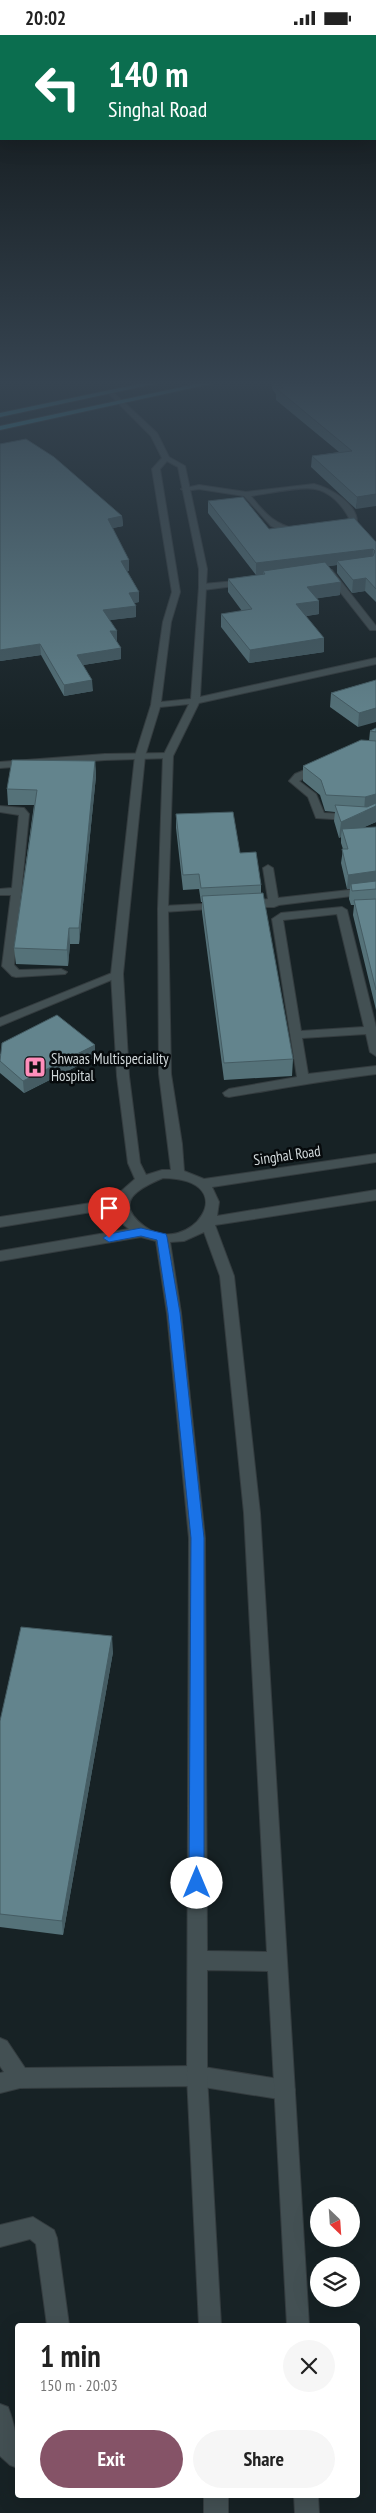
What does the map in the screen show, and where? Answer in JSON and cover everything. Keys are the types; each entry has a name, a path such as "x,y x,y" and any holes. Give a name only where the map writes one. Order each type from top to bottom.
{"street":[{"path":"142,1180 134,1163 123,1076 117,974 140,756 156,705 168,622 176,592 161,500"},
{"path":"178,1174 176,1144 165,1074 163,909 168,756 195,701 203,587 203,569 187,500"},
{"path":"250,500 260,513 277,527 290,532 304,532"},
{"path":"330,528 348,525 354,521 352,514 338,500"},
{"path":"318,571 331,569 373,628"},
{"path":"203,587 261,579"},
{"path":"156,705 195,701 376,661"},
{"path":"0,765 168,756"},
{"path":"332,762 298,776 294,781 312,796 320,815 365,818 376,813"},
{"path":"0,809 20,810 24,814 8,966 16,974 61,971"},
{"path":"268,868 274,904"},
{"path":"163,909 274,904 376,890"},
{"path":"0,892 17,891"},
{"path":"303,900 307,912"},
{"path":"303,1079 298,1035 277,919 281,916 346,909 376,1052"},
{"path":"0,1022 117,974"},
{"path":"298,1035 370,1030"},
{"path":"229,1093 292,1083 303,1079 376,1070"},
{"name":"Singhal Road","path":"202,1184 376,1158"},
{"path":"298,2323 252,1513 227,1275 208,1222 213,1212 214,1202 210,1192 202,1184 178,1174 162,1174 134,1183 125,1193 121,1203 123,1214 129,1224 141,1232 162,1237 185,1235 208,1222 376,1195"},
{"path":"0,1222 121,1203"},
{"path":"0,1256 141,1232"},
{"path":"162,1237 174,1313 197,1538 197,2076 210,2323"},
{"path":"196,1960 276,1962"},
{"path":"0,2047 20,2078"},
{"path":"0,2083 20,2078 197,2076 285,2090"},
{"path":"0,2236 33,2228 46,2238 58,2323"},
{"path":"0,2415 4,2445 15,2454"},
{"path":"216,2498 216,2513"},
{"path":"306,2498 307,2513"}],"building":[{"path":"0,500 103,500 122,516 108,519 129,560 121,561 139,592 129,593 136,606 103,610 117,631 110,631 121,648 77,655 92,680 64,685 40,644 0,650"},
{"path":"245,500 269,529 354,518 376,542 376,589 366,578 353,580 337,561 373,556 375,551 373,549 256,563 208,501"},
{"path":"325,562 341,582 307,587 319,601 296,604 324,638 250,650 221,614 252,609 228,579 265,574 263,571"},
{"path":"376,680 376,708 359,713 331,693"},
{"path":"361,740 376,741 376,794 365,797 326,795 321,780 303,766"},
{"path":"12,760 95,761 79,928 69,928 67,950 14,948 37,790 7,789"},
{"path":"376,803 376,806 341,822 335,805 367,807"},
{"path":"233,812 240,853 256,852 261,885 201,888 199,874 183,875 176,814"},
{"path":"376,827 376,871 348,875 342,849 348,849 342,829"},
{"path":"376,881 376,889 352,891 351,884"},
{"path":"263,893 293,1059 224,1063 202,896"},
{"path":"376,899 376,990 354,900"},
{"path":"57,1015 95,1045 23,1081 0,1061 2,1043"},
{"path":"21,1627 112,1636 62,1921 0,1914 0,1721"}],"place":[{"name":"Shwaas Multispeciality Hospital","path":"35,1067"}],"route":[{"path":"109,1238 141,1232 162,1237 174,1313 197,1538 197,1883"}]}
